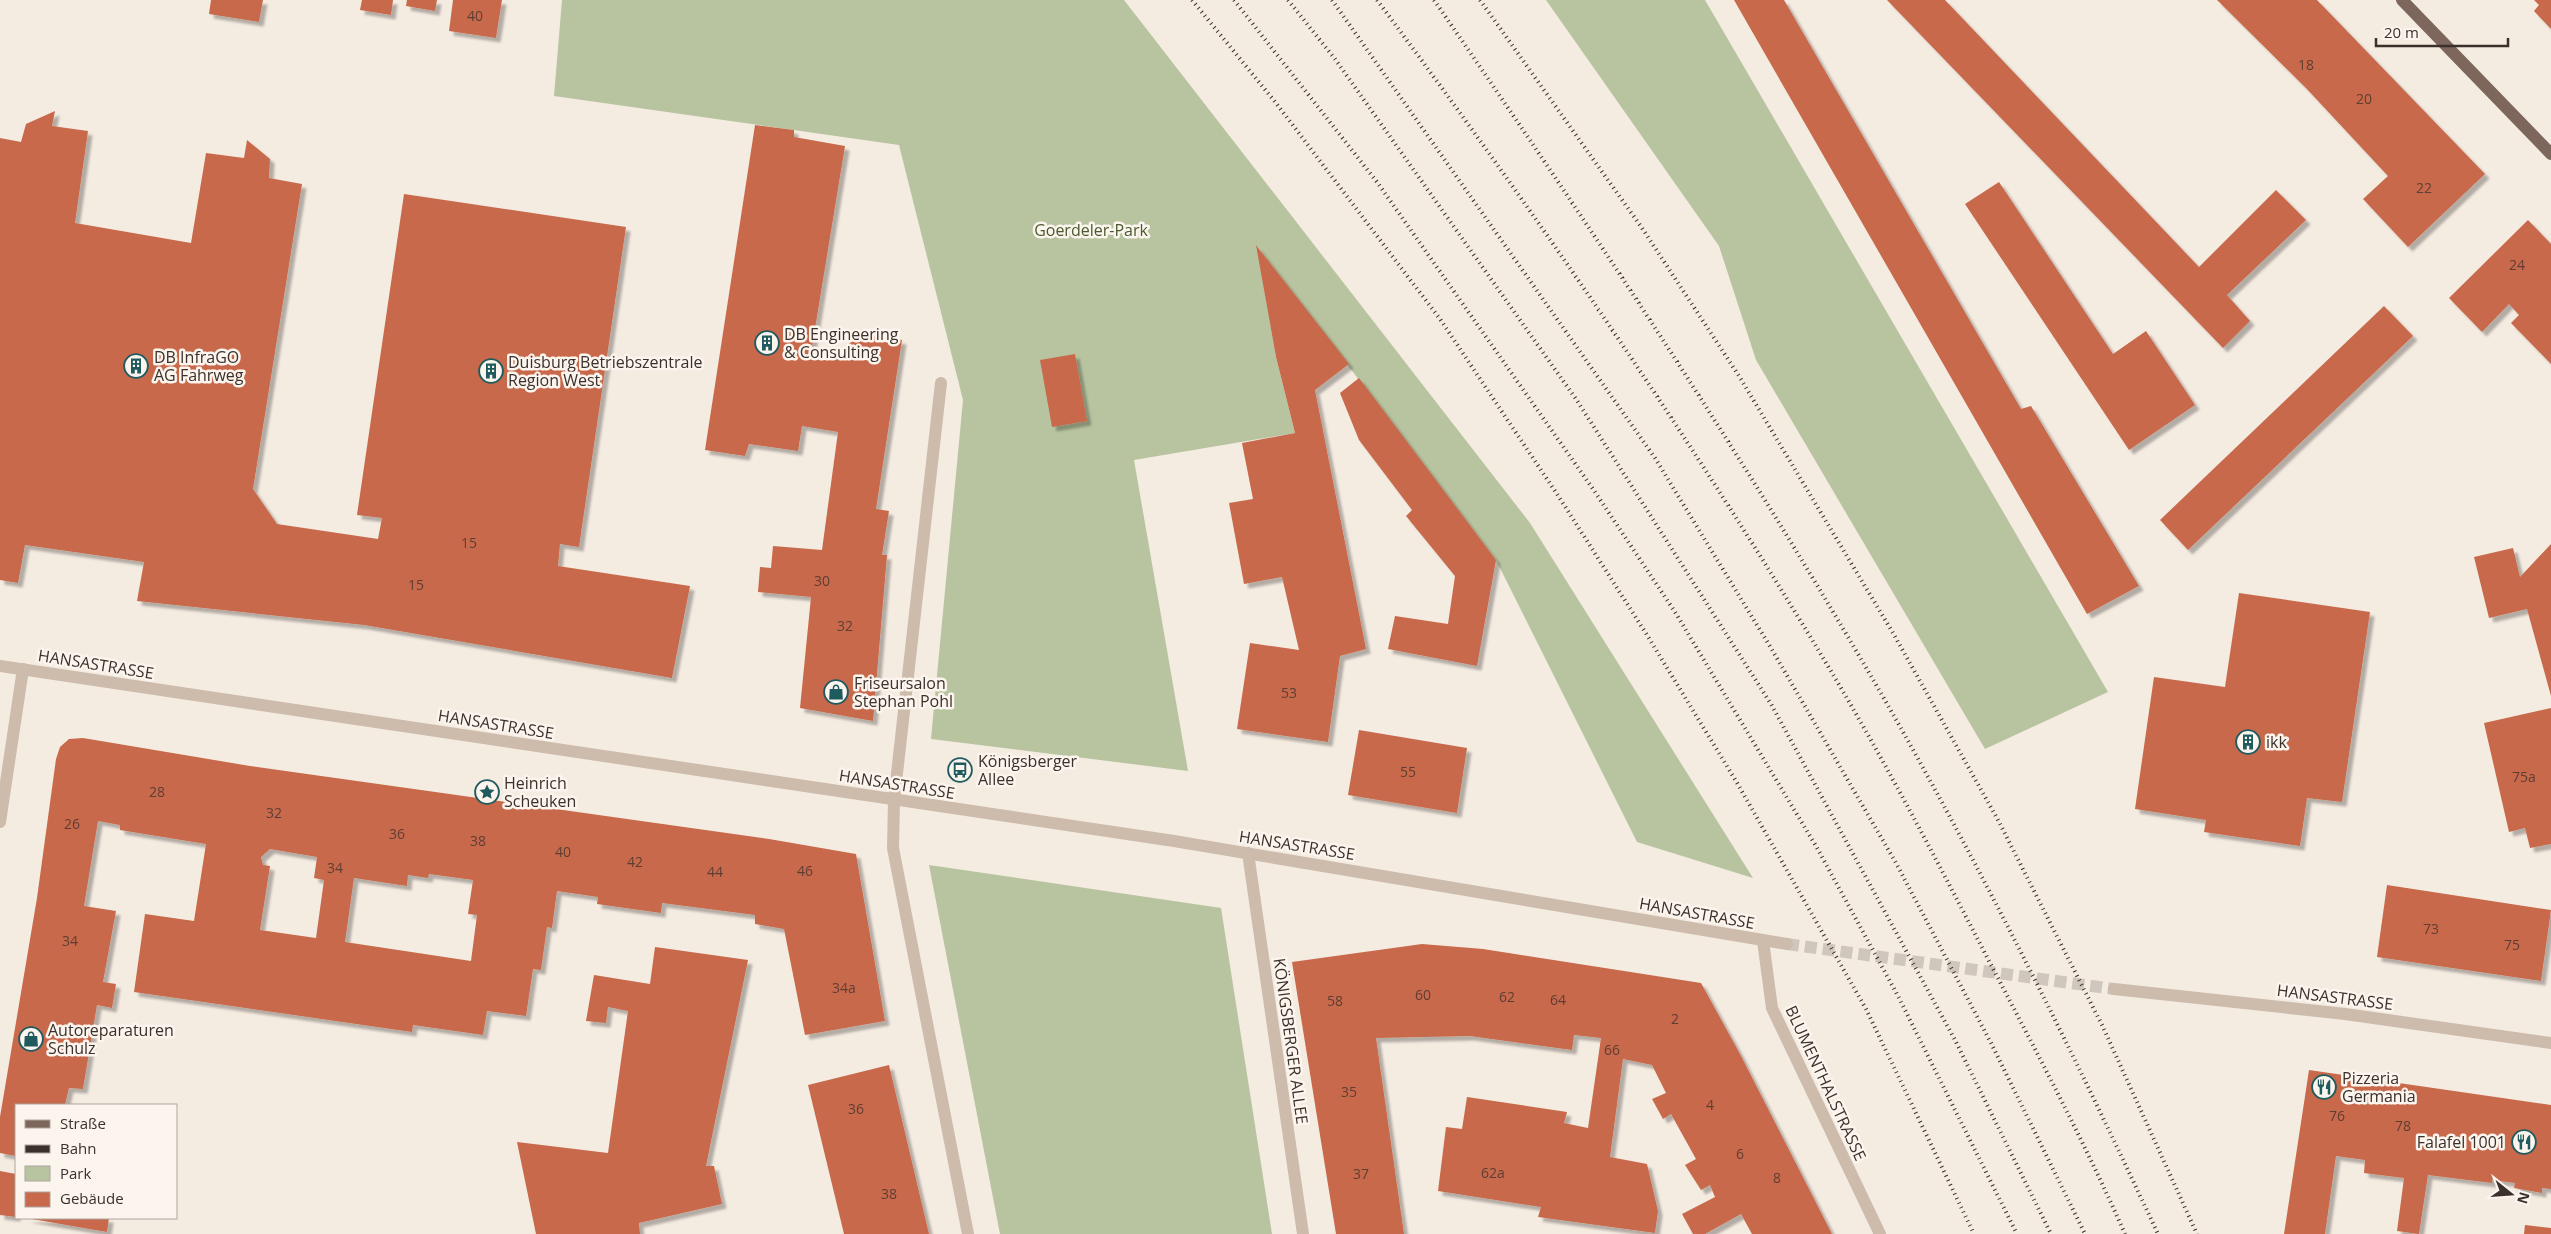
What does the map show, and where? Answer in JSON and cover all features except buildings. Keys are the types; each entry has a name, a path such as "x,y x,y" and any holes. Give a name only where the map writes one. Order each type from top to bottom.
{"main road":[{"path":"2402,0 2551,154"}],"street":[{"path":"941,384 894,800 893,848 968,1234"},
{"name":"HANSASTRASSE","path":"0,666 1248,853 1787,944"},
{"path":"0,822 23,669"},
{"name":"KÖNIGSBERGER ALLEE","path":"1248,853 1303,1234"},
{"name":"BLUMENTHALSTRASSE","path":"1763,940 1772,1008 1880,1234"},
{"name":"HANSASTRASSE","path":"2114,988 2345,1014 2551,1043"}],"green space":[{"name":"Goerdeler-Park","path":"562,0 1124,0 1530,523 1753,878 1637,842 1496,560 1257,246 1276,357 1295,433 1134,460 1188,771 931,739 963,400 899,145 554,96"},
{"path":"1546,0 1705,0 2108,692 1985,749 1756,360 1719,246"},
{"path":"929,865 1221,908 1272,1234 1000,1234"}],"tunnel":[{"path":"1787,944 2114,989"}],"railway":[{"path":"1192,0 1276,103 1440,319 1559,497 1647,635 1736,781 1866,1009 1974,1234"},
{"path":"1234,0 1377,182 1593,489 1675,612 1816,846 1898,996 2017,1234"},
{"path":"1288,0 1335,59 1576,399 1771,704 1955,1040 2051,1234"},
{"path":"1332,0 1655,458 1771,648 1896,863 1991,1043 2085,1234"},
{"path":"1377,0 1492,157 1603,316 1711,478 1814,643 1882,760 1947,880 2059,1096 2125,1234"},
{"path":"1434,0 1552,172 1724,434 1886,702 1923,767 2028,965 2158,1234"},
{"path":"1480,0 1642,228 1739,376 1893,633 1998,820 2102,1025 2197,1234"}],"place":[{"name":"DB Engineering & Consulting","path":"767,343"},
{"name":"DB InfraGO AG Fahrweg","path":"136,366"},
{"name":"Duisburg Betriebszentrale Region West","path":"491,371"},
{"name":"Friseursalon Stephan Pohl","path":"836,692"},
{"name":"ikk","path":"2248,742"},
{"name":"Königsberger Allee","path":"960,770"},
{"name":"Heinrich Scheuken","path":"487,792"},
{"name":"Autoreparaturen Schulz","path":"31,1039"},
{"name":"Pizzeria Germania","path":"2324,1087"},
{"name":"Falafel 1001","path":"2524,1142"}]}
